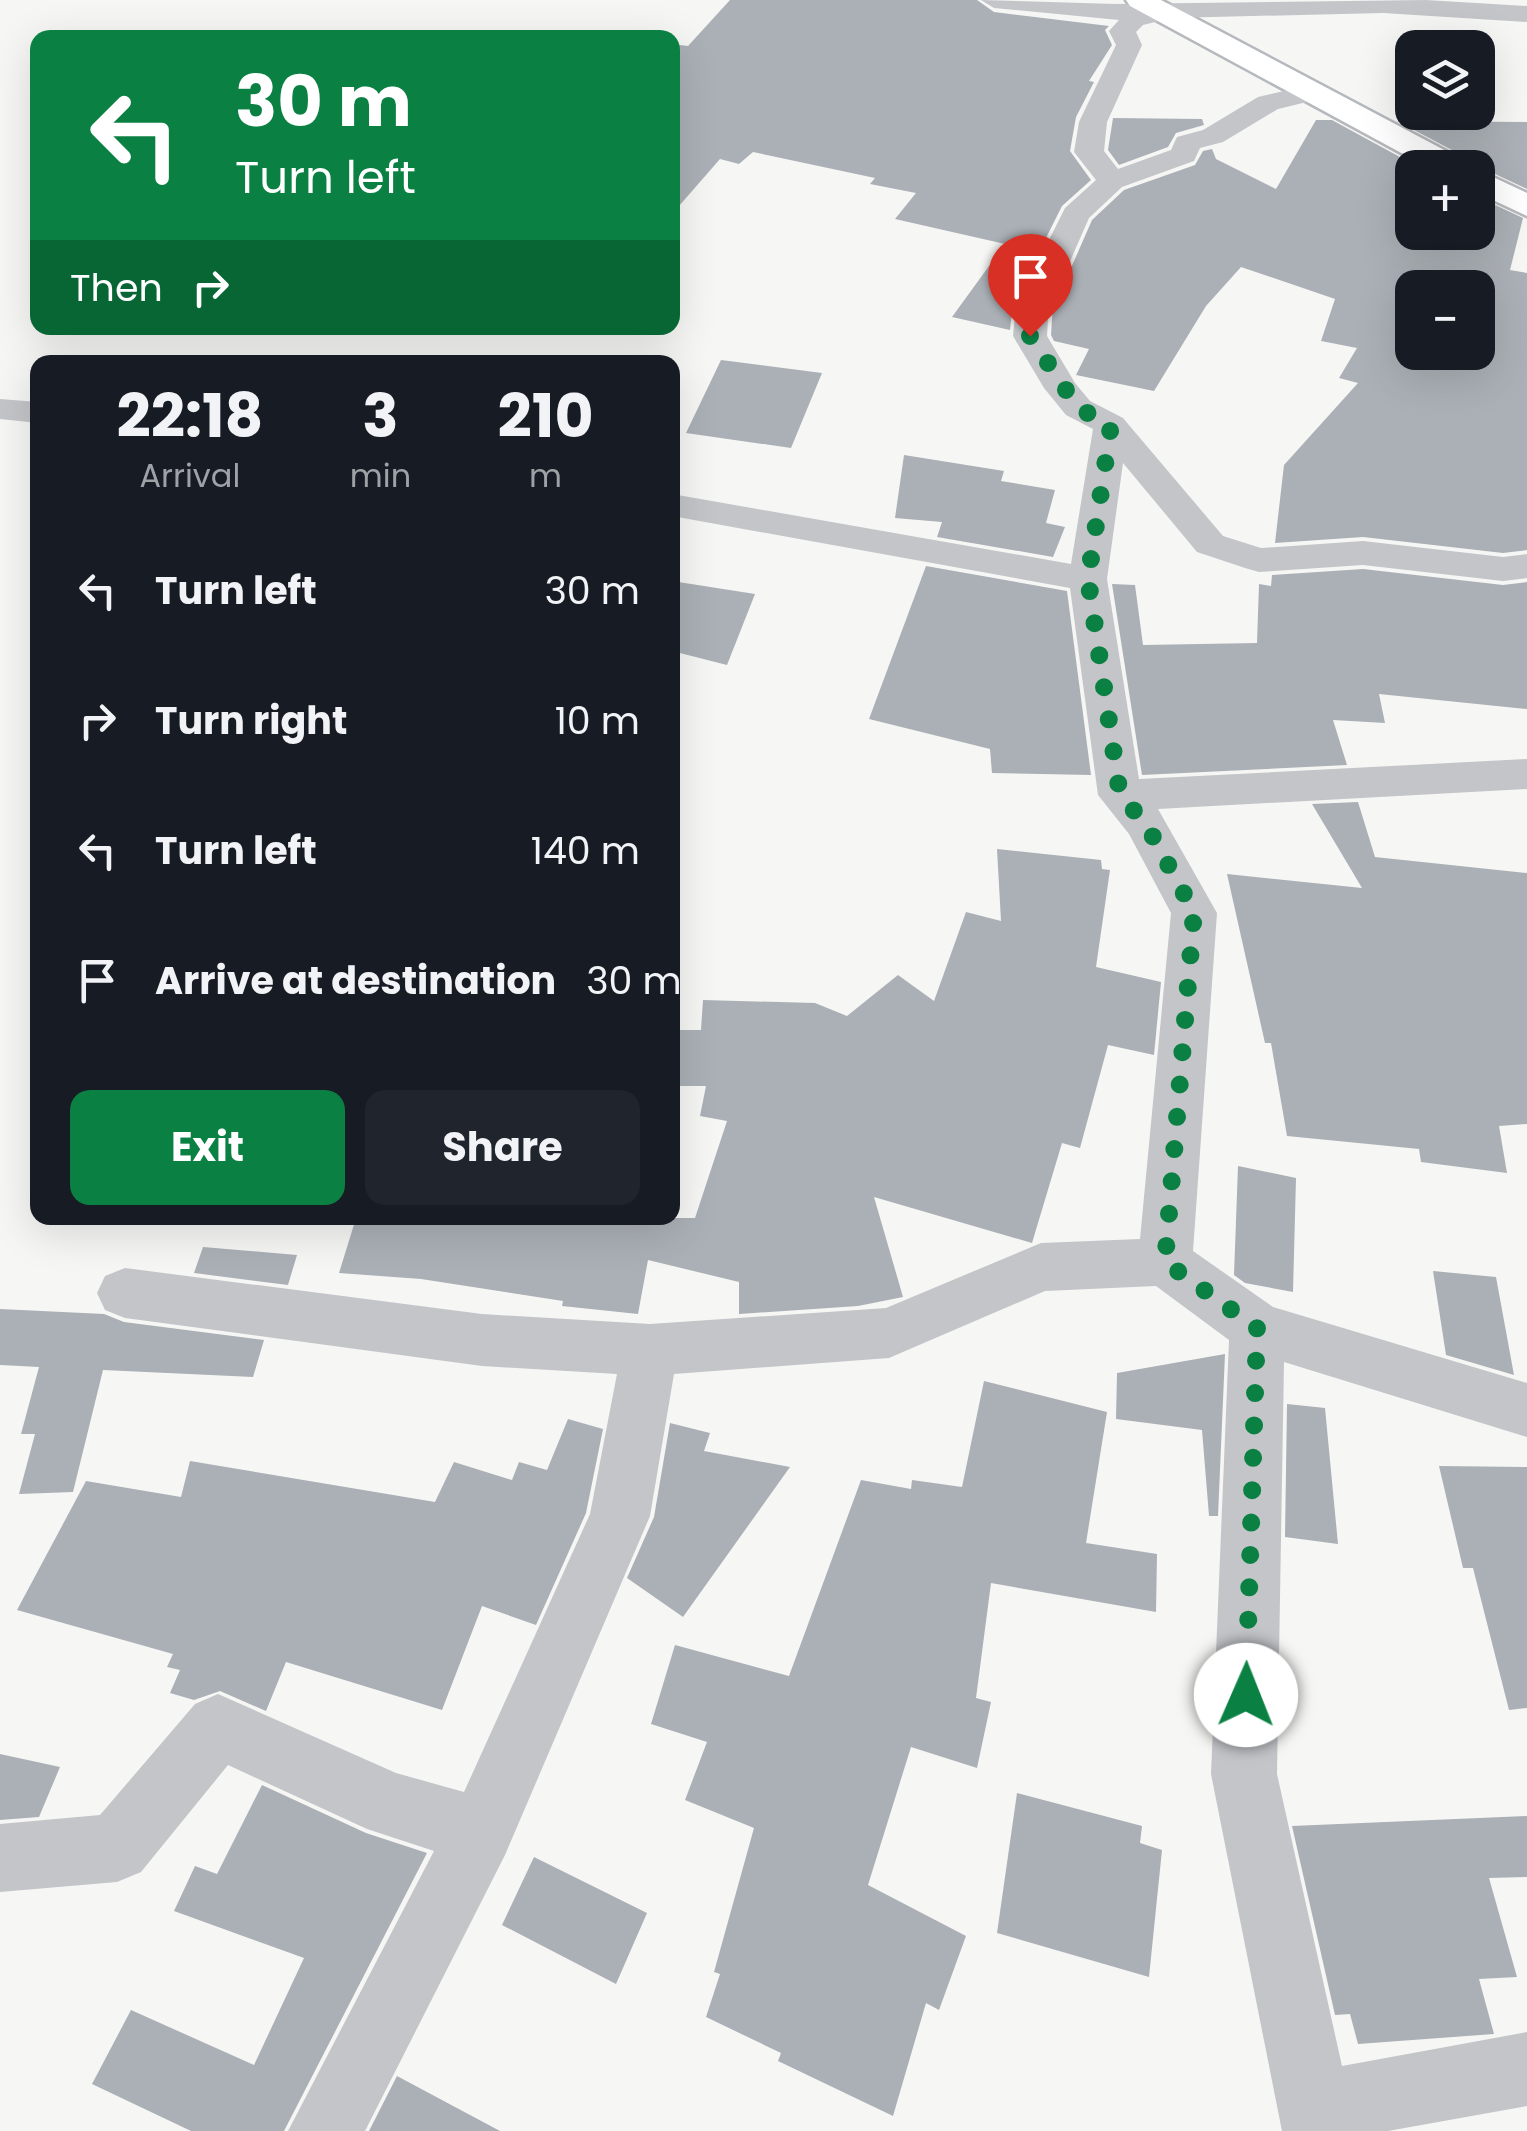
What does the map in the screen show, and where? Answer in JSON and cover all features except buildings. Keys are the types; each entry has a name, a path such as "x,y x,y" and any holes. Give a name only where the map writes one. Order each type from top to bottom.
{"main road":[{"path":"1151,6 1419,150"},
{"path":"1495,189 1527,206"}],"street":[{"path":"994,0 1083,11 1151,6 1383,5 1527,14"},
{"path":"1112,181 1089,152 1093,122 1129,45 1122,31 1151,6"},
{"path":"1309,93 1268,103 1213,136 1187,143 1184,156 1112,181 1076,214 1052,266 1034,285 1030,336 1078,408 1111,425 1210,544 1259,560 1363,554 1503,568 1527,566"},
{"path":"0,409 30,411"},
{"path":"1111,425 1088,579 1120,795 1146,824 1194,912 1165,1262"},
{"path":"680,506 1088,579"},
{"path":"1120,795 1527,774"},
{"path":"126,1294 482,1340 650,1350 889,1333 1041,1267 1165,1262 1257,1328 1527,1410"},
{"path":"1257,1328 1244,1774 1318,2119 1527,2070"},
{"path":"325,2131 482,1831 620,1516 650,1350"},
{"path":"0,1858 117,1848 218,1727 391,1805 482,1831"}],"route":[{"path":"1030,336 1061,388 1078,408 1111,425 1088,579 1120,795 1146,824 1194,912 1165,1262 1257,1328 1246,1695"}]}
